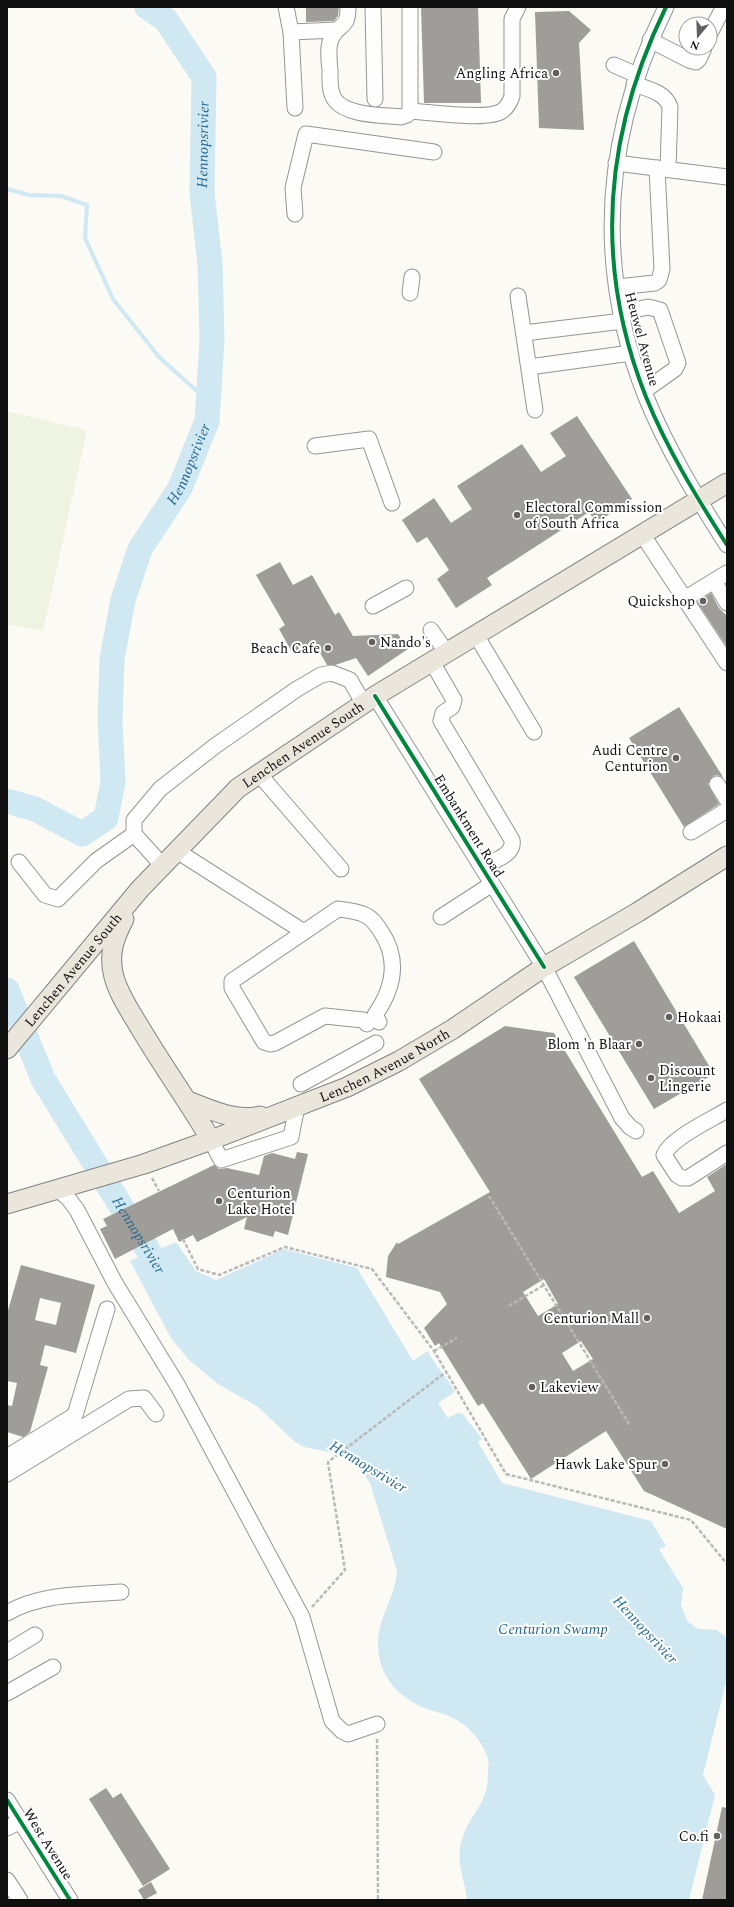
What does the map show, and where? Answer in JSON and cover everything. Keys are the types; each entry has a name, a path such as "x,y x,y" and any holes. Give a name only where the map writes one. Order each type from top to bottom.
{"main road":[{"name":"Lenchen Avenue South","path":"7,1048 140,890 238,788 369,700 727,483"},
{"name":"Lenchen Avenue North","path":"7,1204 144,1164 211,1140 343,1088 399,1061 453,1029 544,967 638,912 727,856"},
{"path":"140,890 114,939 112,959 114,977 123,997 149,1043 188,1101 211,1140"},
{"path":"188,1101 218,1113 251,1118 297,1106"}],"street":[{"path":"286,7 291,32 295,108"},
{"path":"348,7 348,19 331,38 329,46 330,88 335,100 350,111 402,117 407,115 410,111 410,7"},
{"path":"373,7 375,99"},
{"path":"410,111 488,116 501,112 507,107 512,96 512,19 518,7"},
{"name":"Heuwel Avenue","path":"666,7 650,40 628,101 616,163 611,218 617,287 622,317 631,353 644,391 670,450 727,546"},
{"path":"718,18 721,12 727,7"},
{"path":"291,32 337,30"},
{"path":"650,40 678,54"},
{"path":"681,56 696,62 700,56"},
{"path":"614,65 668,99 670,107 662,169 662,269 659,280 655,284 617,287"},
{"path":"295,214 293,188 306,134 434,152"},
{"path":"616,163 727,177"},
{"path":"410,293 412,277"},
{"path":"518,296 535,410"},
{"path":"524,333 622,317 648,307 660,310 678,362 675,369 644,391"},
{"path":"529,367 631,353"},
{"path":"315,446 369,439 392,503"},
{"path":"642,534 727,663"},
{"path":"684,597 721,577 727,603"},
{"path":"373,606 406,588"},
{"path":"431,630 454,700 452,707 443,713 441,720 512,840 513,846 510,852 482,867"},
{"path":"476,635 534,732"},
{"name":"Embankment Road","path":"134,834 134,820 160,789 221,742 297,689 321,675 332,673 350,680 369,700 482,867 544,967 622,1118 636,1131"},
{"path":"259,774 341,869"},
{"path":"717,784 727,800"},
{"path":"691,832 727,810"},
{"path":"19,862 45,895 58,899 96,861 134,834 163,866"},
{"path":"177,851 304,932"},
{"path":"441,917 492,884"},
{"path":"338,909 366,915 375,923 385,937 393,956 389,990 375,1016 373,1023 363,1020 325,1016 271,1044 264,1042 232,988 232,981 304,932 338,909"},
{"path":"301,1084 376,1043"},
{"path":"211,1140 221,1160 291,1137 297,1106"},
{"path":"727,1110 681,1138 669,1147 664,1155 677,1175 682,1178 688,1178 727,1153"},
{"path":"59,1188 77,1210 115,1283 178,1386 302,1617 334,1723 342,1731 348,1734 377,1724"},
{"path":"7,1457 75,1415 107,1309"},
{"path":"7,1474 129,1399 144,1398 156,1414"},
{"path":"7,1613 18,1607 48,1597 121,1592"},
{"path":"7,1652 35,1635"},
{"path":"7,1693 53,1667"},
{"name":"West Avenue","path":"7,1800 70,1900"},
{"path":"7,1828 21,1821"},
{"path":"7,1880 20,1900"}],"path":[{"path":"488,1196 629,1424"},
{"path":"184,1239 198,1269 219,1275 285,1247 372,1269 434,1351 506,1474 691,1520 727,1564"},
{"path":"509,1306 544,1285"},
{"path":"434,1351 457,1338"},
{"path":"302,1617 345,1570 328,1462 446,1372"},
{"path":"377,1724 378,1900"}],"green space":[{"path":"7,411 87,430 43,631 7,624"}],"water":[{"name":"Centurion Swamp","path":"176,1242 196,1271 216,1280 284,1249 357,1268 413,1361 428,1351 434,1362 449,1382 455,1392 438,1403 448,1418 458,1413 463,1414 482,1439 478,1442 502,1483 651,1521 666,1546 659,1549 683,1588 681,1606 688,1622 698,1629 717,1630 727,1638 727,1678 703,1775 715,1795 689,1900 467,1900 460,1863 460,1848 465,1831 485,1794 487,1785 488,1759 478,1739 469,1729 451,1717 425,1708 409,1700 389,1681 381,1665 378,1644 379,1633 397,1571 370,1483 357,1465 329,1452 304,1447 294,1441 258,1407 218,1384 189,1360 171,1338 130,1261"}],"building":[{"path":"306,7 339,7 338,16 334,21 306,22"},
{"path":"421,7 478,7 481,103 424,103"},
{"path":"569,11 591,30 579,43 584,130 539,128 535,12"},
{"name":"Electoral Commission of South Africa","path":"577,416 632,499 596,523 589,512 487,578 492,585 456,608 437,579 449,570 427,537 417,543 402,520 434,498 451,523 472,509 457,486 522,444 541,472 566,456 550,433"},
{"path":"280,562 293,585 312,575 335,615 339,612 353,636 398,634 408,649 368,676 356,658 335,665 327,665 314,642 293,654 279,629 285,625 256,575"},
{"path":"711,593 719,608 727,616 727,647 697,602"},
{"name":"Audi Centre Centurion","path":"679,707 723,777 717,775 713,776 708,784 719,804 684,827 629,738"},
{"path":"634,941 714,1074 654,1109 574,977"},
{"name":"Centurion Mall","path":"505,1026 554,1033 642,1177 653,1171 679,1213 715,1191 707,1177 727,1164 727,1529 644,1491 606,1431 531,1479 483,1403 478,1406 439,1343 435,1346 424,1328 447,1304 440,1292 386,1277 388,1256 397,1242 398,1244 490,1192 419,1079","holes":["544,1279 558,1304 538,1316 523,1292","581,1341 593,1359 573,1371 562,1353"]},
{"name":"Centurion Lake Hotel","path":"297,1152 308,1154 288,1235 275,1231 273,1237 244,1229 247,1217 197,1242 193,1235 179,1242 173,1229 115,1259 100,1229 107,1226 103,1219 214,1165 219,1169 227,1168 259,1175 264,1156 272,1153 295,1159"},
{"path":"21,1265 95,1285 76,1353 45,1345 40,1365 48,1367 30,1432 23,1437 7,1432 7,1405 12,1406 17,1383 7,1381 7,1314","holes":["40,1298 61,1303 56,1325 35,1320"]},
{"path":"106,1788 113,1798 121,1793 170,1869 143,1886 89,1799"},
{"path":"722,1807 727,1808 727,1900 702,1900"},
{"path":"151,1882 157,1893 144,1900 138,1890"}],"waterway":[{"name":"Hennopsrivier","path":"7,801 35,809 82,834 106,818 113,782 110,720 112,659 123,600 140,549 180,488 207,421 212,340 210,264 202,193 204,77 166,20 147,7"},
{"path":"7,189 29,195 61,196 87,205 85,238 113,299 159,357 208,401"},
{"name":"Hennopsrivier","path":"7,990 43,1079 167,1281"}],"cycle path":[{"path":"666,7 645,55 629,103 618,151 613,200 613,249 618,298 629,347 654,416 683,473 727,545"},
{"path":"375,696 544,967"},
{"path":"7,1800 70,1900"}],"place":[{"name":"Angling Africa","path":"556,73"},
{"name":"Electoral Commission of South Africa","path":"517,515"},
{"name":"Quickshop","path":"703,601"},
{"name":"Nando's","path":"372,642"},
{"name":"Beach Cafe","path":"328,648"},
{"name":"Audi Centre Centurion","path":"676,758"},
{"name":"Hokaai","path":"669,1017"},
{"name":"Blom 'n Blaar","path":"639,1044"},
{"name":"Discount Lingerie","path":"651,1078"},
{"name":"Centurion Lake Hotel","path":"219,1201"},
{"name":"Centurion Mall","path":"647,1318"},
{"name":"Lakeview","path":"532,1387"},
{"name":"Hawk Lake Spur","path":"665,1464"},
{"name":"Co.fi","path":"717,1836"}]}
